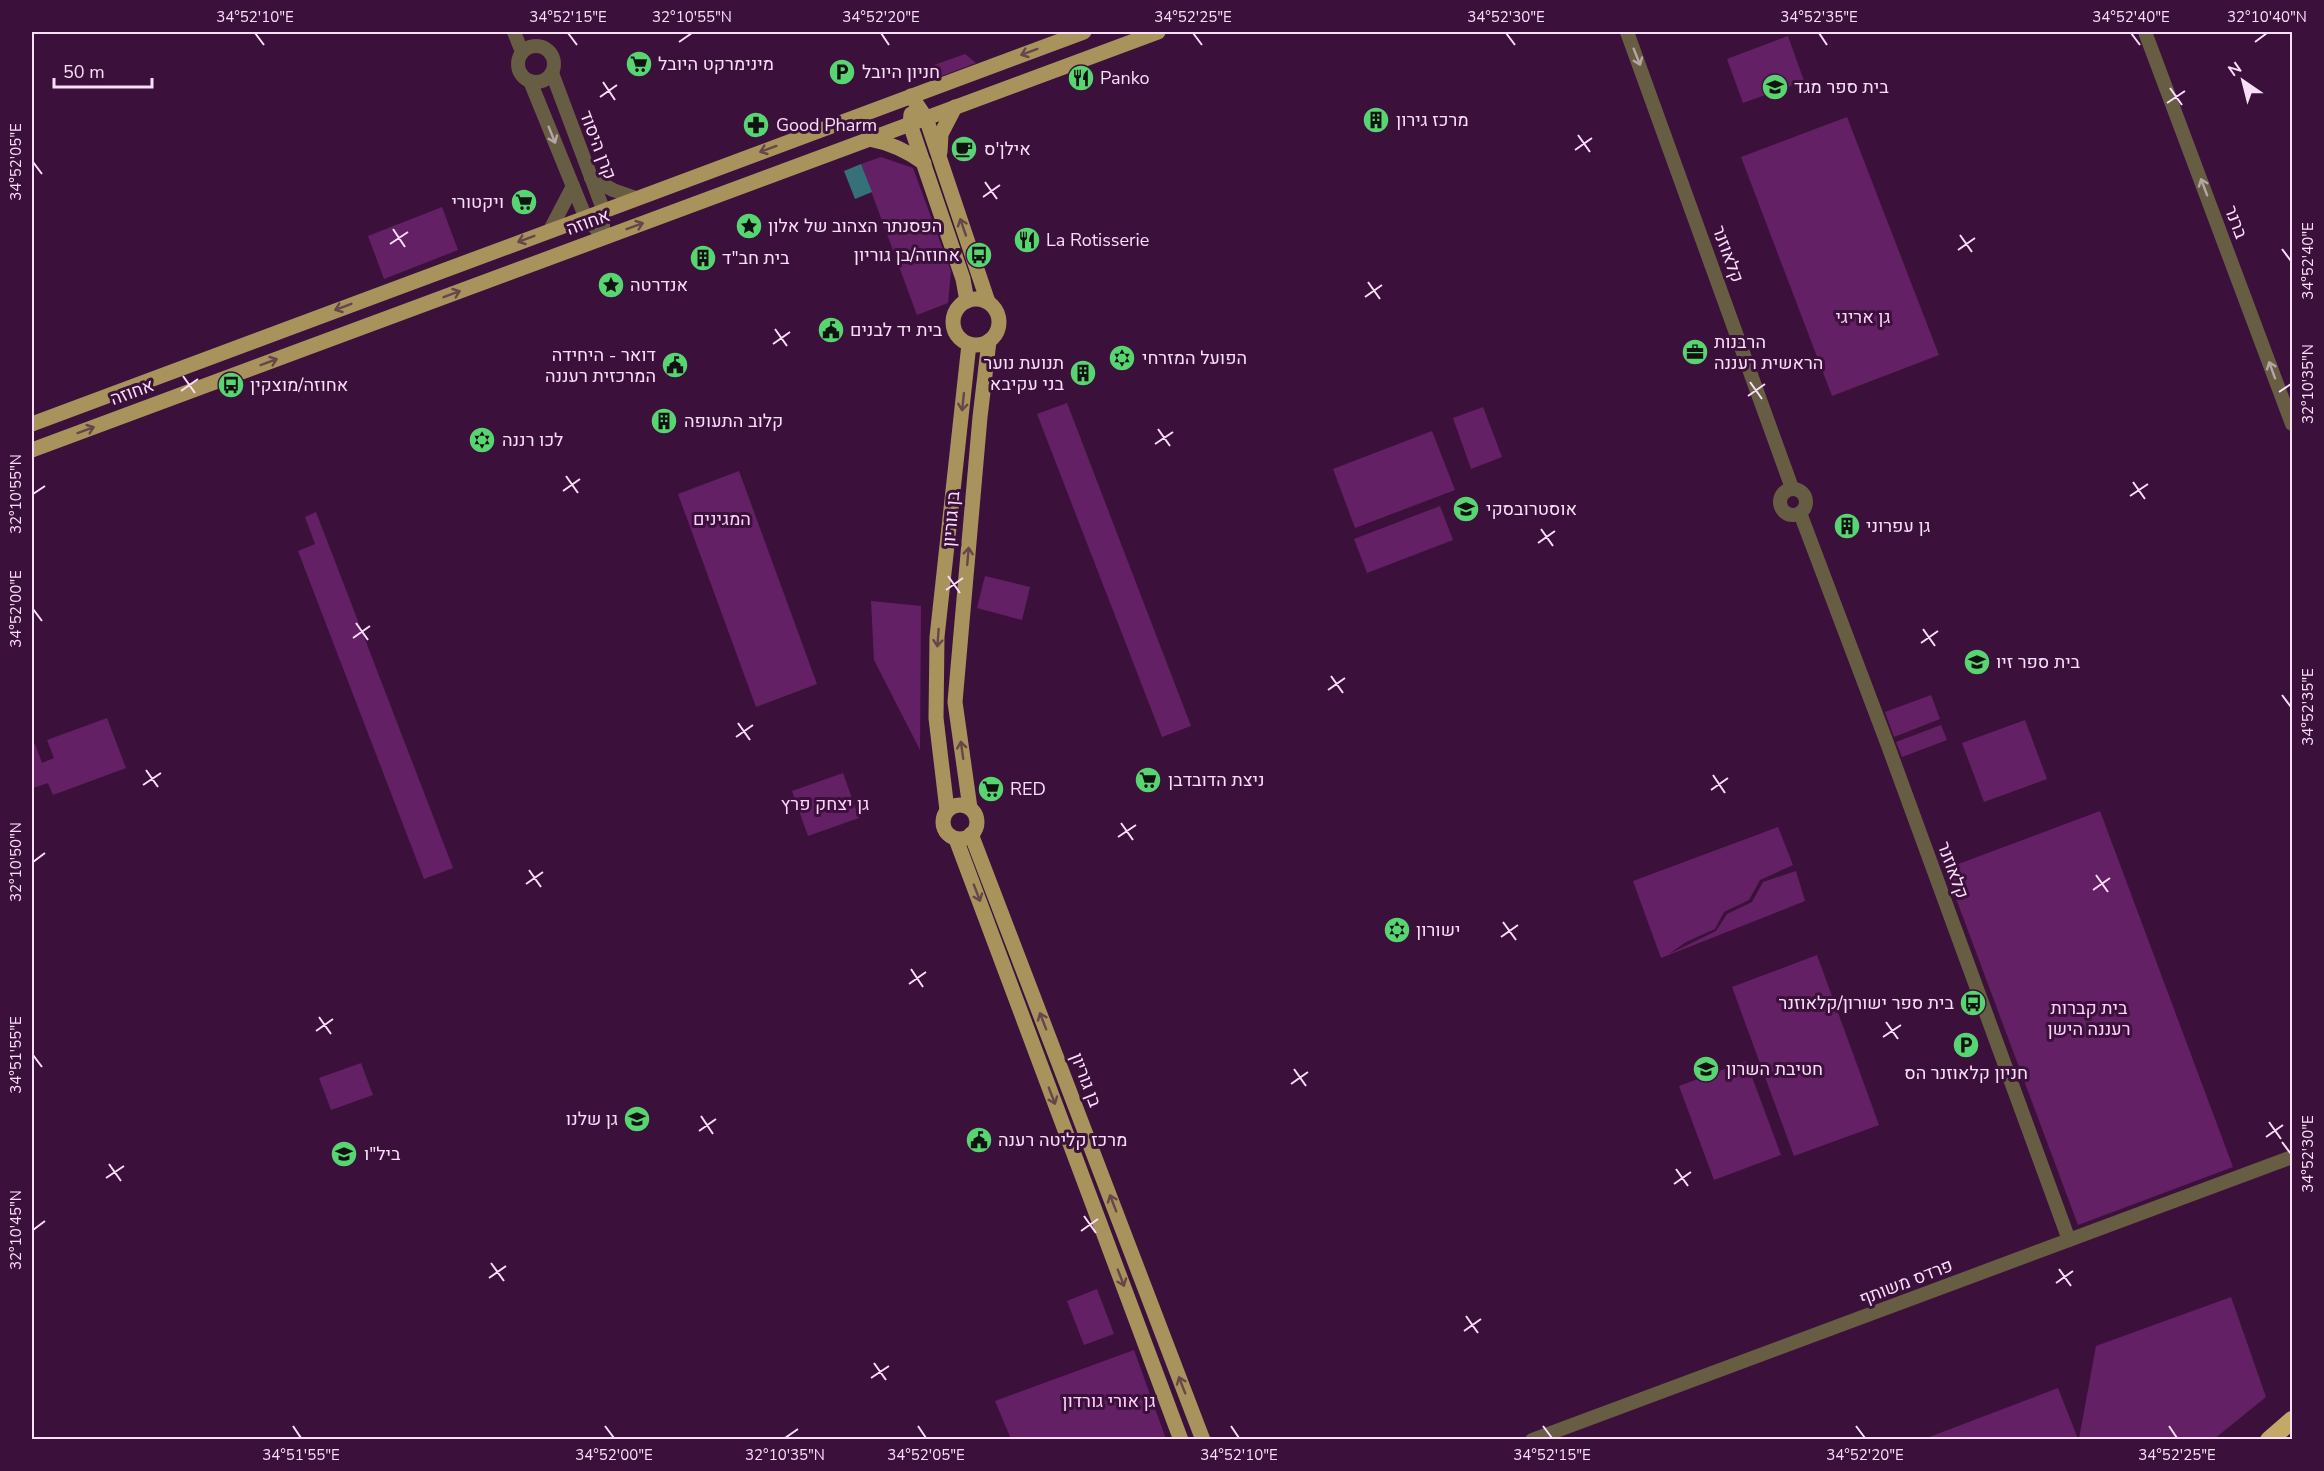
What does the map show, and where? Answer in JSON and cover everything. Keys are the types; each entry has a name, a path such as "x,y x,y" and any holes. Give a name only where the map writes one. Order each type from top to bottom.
{"highway":[{"path":"2269,1440 2292,1420"}],"main road":[{"name":"אחוזה","path":"32,424 603,209 1084,32"},
{"name":"אחוזה","path":"32,450 1158,32"},
{"path":"911,96 926,118 988,302 998,314 998,329 989,341 983,344 969,344 958,336 954,323 956,312 967,301 988,302"},
{"path":"911,96 910,124 963,279 967,301"},
{"path":"940,158 941,134 955,107"},
{"path":"868,139 889,143 906,150 924,163"},
{"name":"בן גוריון","path":"970,808 955,702 989,341"},
{"name":"בן גוריון","path":"947,810 936,718 938,637 969,344"},
{"path":"32,414 61,412"},
{"path":"960,804 970,808 977,818 977,824 971,834 962,839 956,839 947,833 943,824 944,815 947,810 960,804"},
{"name":"בן גוריון","path":"971,834 1203,1440"},
{"name":"בן גוריון","path":"956,839 1181,1440"}],"street":[{"path":"514,32 522,52 518,66 522,75 530,81 585,216 603,237"},
{"name":"קלאוזנר","path":"1627,32 1792,488"},
{"name":"ברנר","path":"2145,32 2292,424"},
{"path":"522,52 532,46 535,38 554,57 552,73 545,80 530,81"},
{"name":"קרן היסוד","path":"552,73 603,209 603,237"},
{"path":"591,178 613,190 636,198"},
{"path":"550,230 573,186"},
{"path":"1792,488 1801,490 1806,498 1806,507 1800,513 1791,515 1781,508 1782,495 1792,488"},
{"name":"קלאוזנר","path":"1800,513 2069,1240"},
{"name":"פרדס משותף","path":"1532,1440 2292,1156"}],"green space":[{"path":"1788,36 1804,81 1743,103 1727,59"},
{"path":"965,54 976,63 931,80 934,65"},
{"name":"גן אריגי","path":"1847,117 1939,355 1832,396 1741,157"},
{"path":"881,157 913,168 951,271 948,303 917,315 861,164"},
{"path":"442,207 458,250 384,279 368,236"},
{"path":"1067,403 1191,726 1162,737 1037,414"},
{"path":"1483,407 1502,457 1471,469 1453,418"},
{"path":"1432,431 1455,490 1355,528 1333,469"},
{"name":"המגינים","path":"739,471 817,684 756,707 678,494"},
{"path":"1440,506 1453,540 1367,573 1354,539"},
{"path":"316,512 453,868 424,879 298,551 315,544 305,517"},
{"path":"985,576 1030,587 1022,620 977,608"},
{"path":"871,601 921,606 920,750 874,660"},
{"path":"1931,695 1940,719 1894,737 1885,712"},
{"path":"107,718 126,768 53,795 48,783 33,788 32,746 35,744 42,763 54,758 47,740"},
{"path":"2025,720 2047,779 1984,802 1962,743"},
{"path":"1941,725 1947,740 1902,757 1896,742"},
{"name":"גן יצחק פרץ","path":"843,773 859,818 808,836 792,791"},
{"name":"בית קברות רעננה הישן","path":"2100,811 2233,1167 2078,1225 1945,869"},
{"path":"1778,827 1793,865 1760,880 1749,900 1724,912 1715,929 1686,942 1669,954 1716,931 1727,914 1752,902 1763,882 1796,871 1805,901 1661,958 1633,881"},
{"path":"1817,955 1879,1125 1794,1156 1732,987"},
{"path":"1746,1061 1781,1155 1714,1180 1679,1086"},
{"path":"361,1063 373,1095 331,1110 319,1078"},
{"path":"1097,1289 1114,1334 1084,1345 1067,1301"},
{"path":"2231,1297 2266,1397 2214,1439 2079,1439 2096,1346"},
{"name":"גן אורי גורדון","path":"1134,1350 1166,1439 1011,1439 995,1401"},
{"path":"2058,1388 2078,1439 1924,1439"}],"shaded area":[{"path":"861,164 872,192 855,199 844,171"}],"place":[{"name":"מינימרקט היובל","path":"639,64"},
{"name":"חניון היובל","path":"842,72"},
{"name":"Panko","path":"1081,78"},
{"name":"בית ספר מגד","path":"1775,87"},
{"name":"מרכז גירון","path":"1376,120"},
{"name":"Good Pharm","path":"756,125"},
{"name":"אילן'ס","path":"964,149"},
{"name":"ויקטורי","path":"524,202"},
{"name":"הפסנתר הצהוב של אלון","path":"749,226"},
{"name":"La Rotisserie","path":"1027,240"},
{"name":"אחוזה/בן גוריון","path":"979,255"},
{"name":"בית חב\"ד","path":"703,258"},
{"name":"אנדרטה","path":"611,285"},
{"name":"בית יד לבנים","path":"831,330"},
{"name":"הרבנות הראשית רעננה","path":"1695,352"},
{"name":"הפועל המזרחי","path":"1122,358"},
{"name":"דואר - היחידה המרכזית רעננה","path":"675,365"},
{"name":"תנועת נוער בני עקיבא","path":"1083,373"},
{"name":"אחוזה/מוצקין","path":"231,385"},
{"name":"קלוב התעופה","path":"664,421"},
{"name":"לכו רננה","path":"482,440"},
{"name":"אוסטרובסקי","path":"1466,509"},
{"name":"גן עפרוני","path":"1847,526"},
{"name":"בית ספר זיו","path":"1977,662"},
{"name":"ניצת הדובדבן","path":"1148,780"},
{"name":"RED","path":"991,789"},
{"name":"ישורון","path":"1397,930"},
{"name":"בית ספר ישורון/קלאוזנר","path":"1973,1003"},
{"name":"חניון קלאוזנר הס","path":"1966,1045"},
{"name":"חטיבת השרון","path":"1706,1069"},
{"name":"גן שלנו","path":"637,1119"},
{"name":"מרכז קליטה רענה","path":"979,1140"},
{"name":"ביל\"ו","path":"344,1154"}]}
